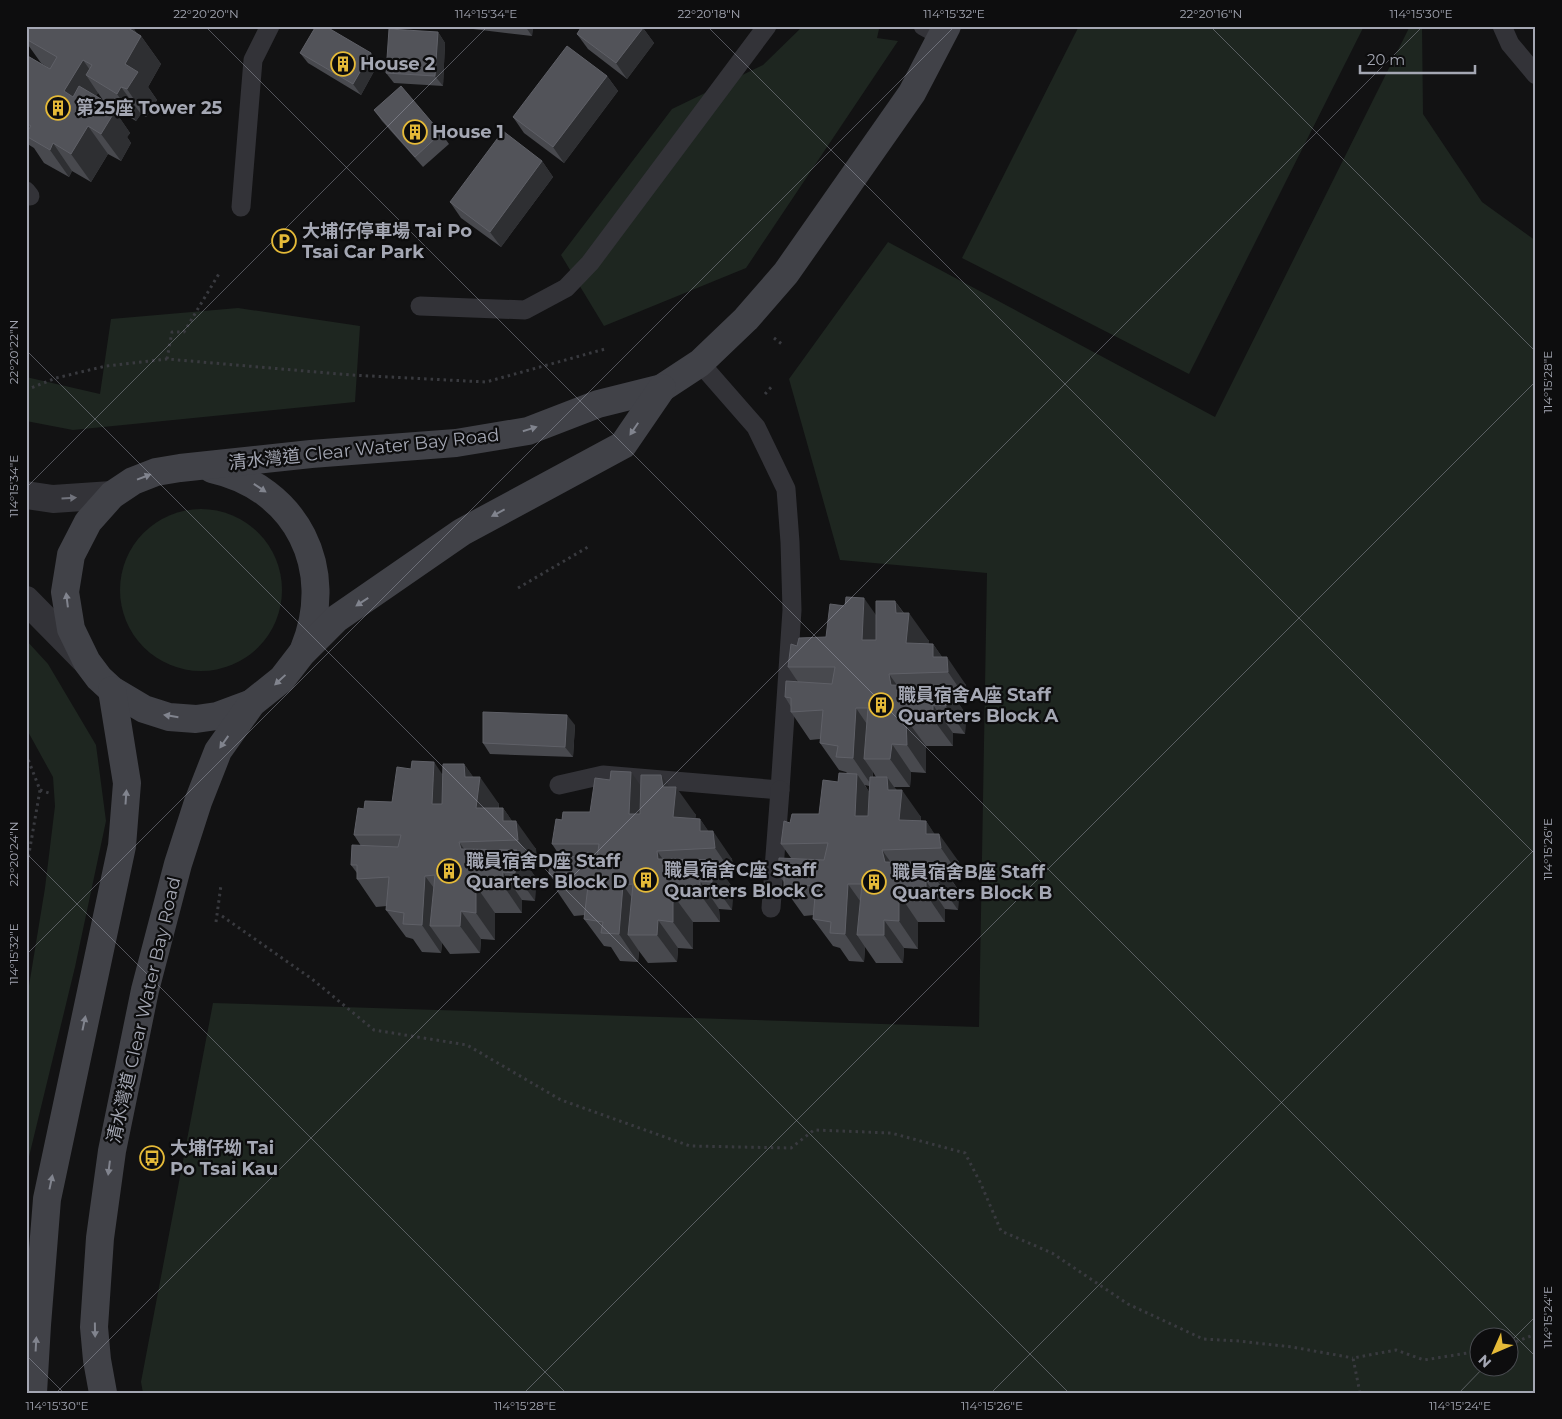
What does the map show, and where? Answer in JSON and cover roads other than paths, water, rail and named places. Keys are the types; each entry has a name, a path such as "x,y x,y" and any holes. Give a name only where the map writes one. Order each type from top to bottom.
{"main road":[{"name":"清水灣道 Clear Water Bay Road","path":"252,703 218,716 196,719 170,717 144,709 112,690 99,678 87,662 71,629 66,592 68,573 71,555 88,522 112,495 133,481 156,472 180,468 312,454 456,443 528,431 598,404 662,388 700,363 746,319 786,273 912,93 937,29"},
{"name":"清水灣道 Clear Water Bay Road","path":"103,1393 96,1360 94,1327 100,1238 112,1151 145,990 178,864 198,802 218,752 252,703 282,679 302,653 336,619 462,532 623,445 662,388"},
{"name":"清水灣道 Clear Water Bay Road","path":"180,468 208,468 228,472 250,482 268,494 284,509 298,527 310,554 316,583 315,611 311,633 302,653"},
{"path":"33,1393 47,1199 122,846 126,783 112,690"},
{"path":"94,1393 96,1360"}],"street":[{"path":"26,495 53,499 112,495"},
{"path":"26,600 87,662"}],"lane":[{"path":"241,207 252,60 270,26"},
{"path":"420,306 525,310 566,288 590,263 767,26"},
{"path":"1502,26 1510,44 1536,75"},
{"path":"700,363 756,427 786,488 792,610 771,908"},
{"path":"559,785 603,775 780,790"}],"place":[{"name":"House 2","path":"343,64"},
{"name":"第25座 Tower 25","path":"58,108"},
{"name":"House 1","path":"415,132"},
{"name":"大埔仔停車場 Tai Po Tsai Car Park","path":"284,241"},
{"name":"職員宿舍A座 Staff Quarters Block A","path":"881,705"},
{"name":"職員宿舍D座 Staff Quarters Block D","path":"449,871"},
{"name":"職員宿舍C座 Staff Quarters Block C","path":"646,880"},
{"name":"職員宿舍B座 Staff Quarters Block B","path":"874,882"},
{"name":"大埔仔坳 Tai Po Tsai Kau","path":"152,1158"}]}
